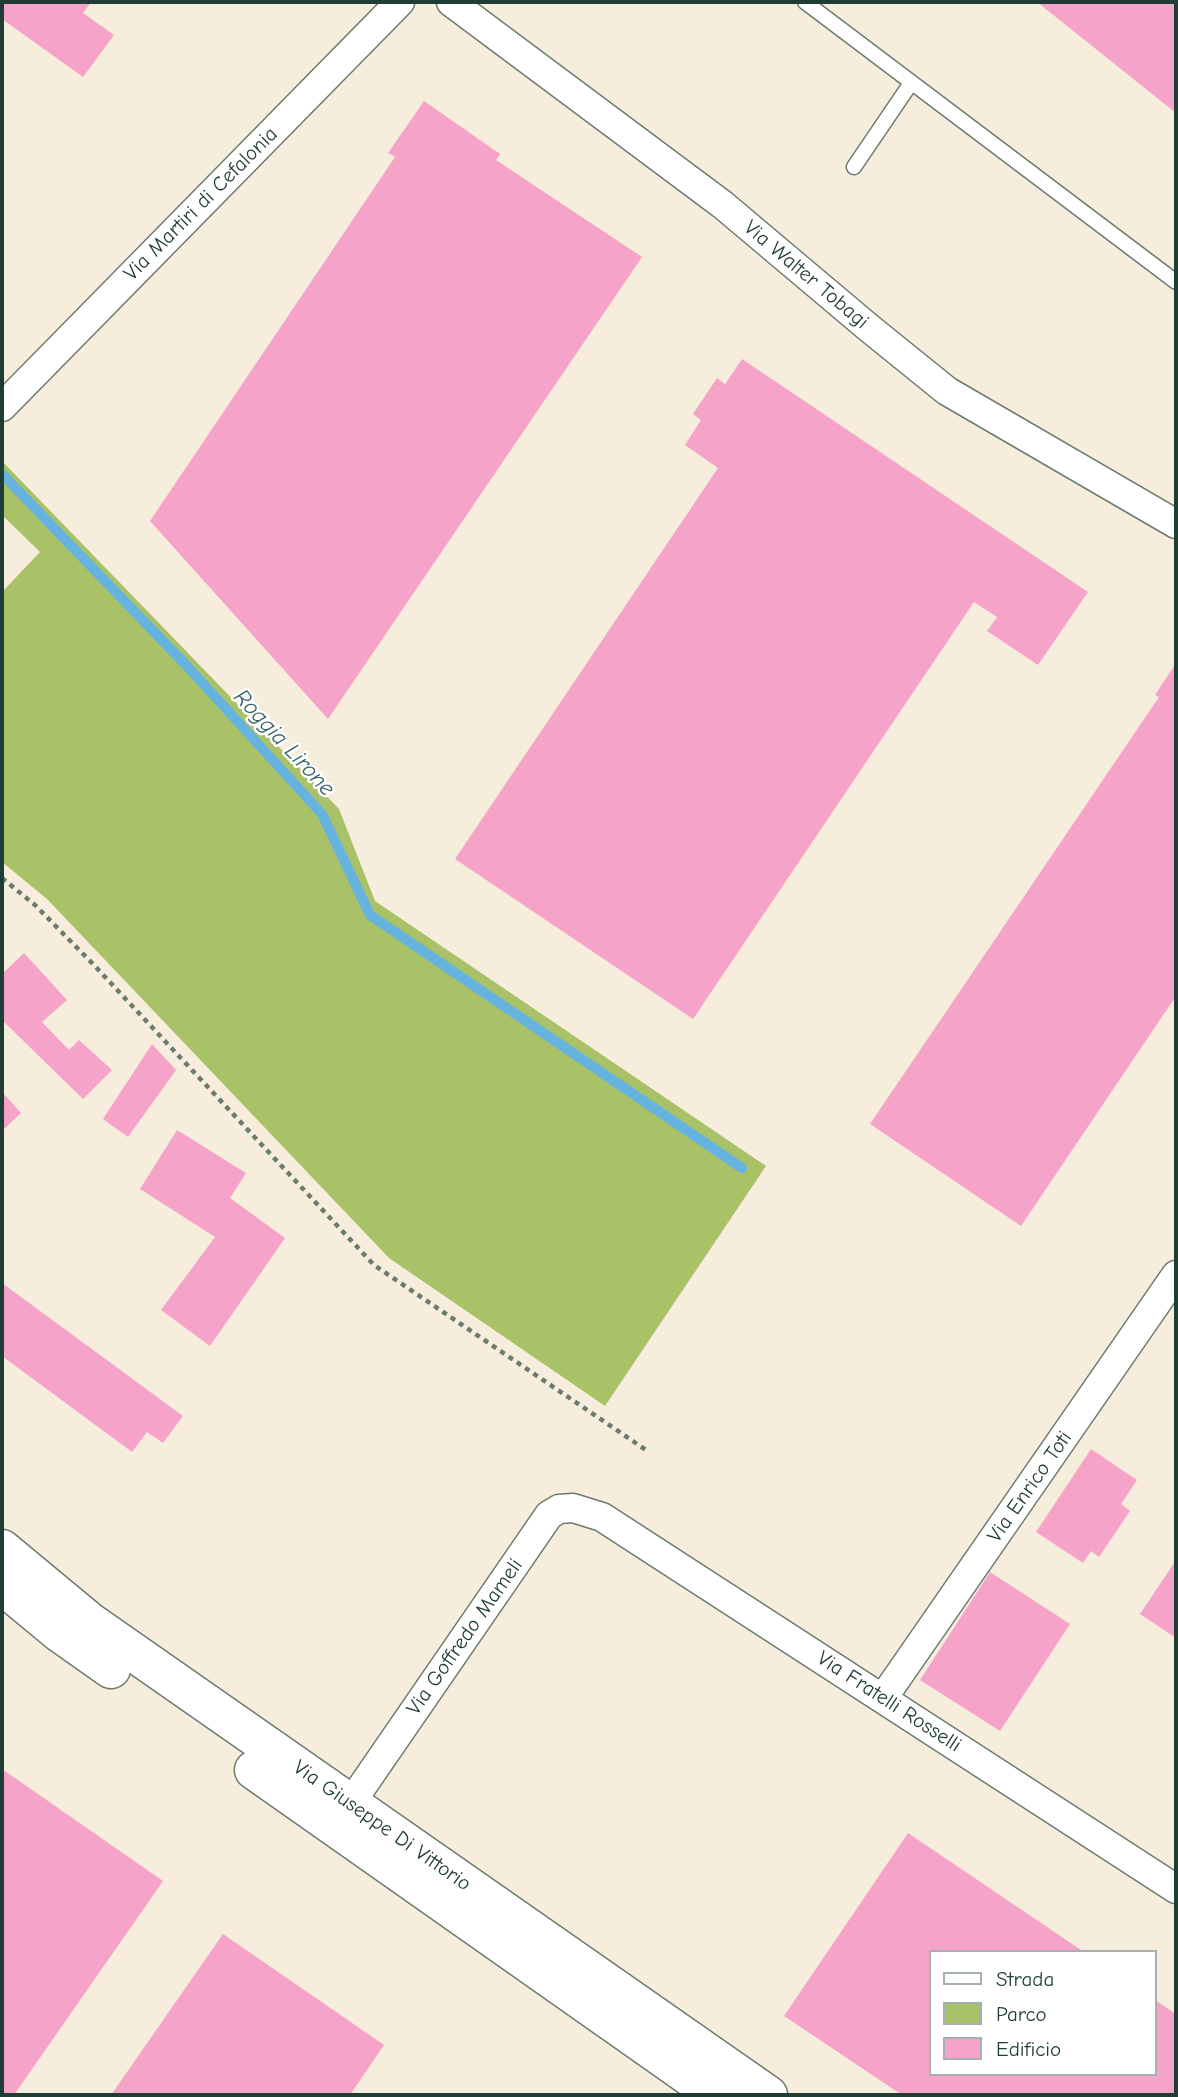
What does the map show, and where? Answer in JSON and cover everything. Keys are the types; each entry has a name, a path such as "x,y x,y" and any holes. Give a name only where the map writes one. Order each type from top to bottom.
{"main road":[{"name":"Via Giuseppe Di Vittorio","path":"2,1549 90,1622 768,2095"},
{"name":"Via Giuseppe Di Vittorio","path":"2,1585 60,1633 716,2095"}],"street":[{"name":"Via Martiri di Cefalonia","path":"2,407 400,2"},
{"name":"Via Walter Tobagi","path":"451,2 723,205 947,391 1176,524"},
{"name":"Via Enrico Toti","path":"883,1698 1176,1275"},
{"name":"Via Goffredo Mameli","path":"350,1804 549,1515 559,1509 573,1508 601,1517"},
{"name":"Via Fratelli Rosselli","path":"601,1517 1176,1889"}],"lane":[{"path":"805,2 1176,282"},
{"path":"854,167 911,83"}],"path":[{"path":"2,878 35,905 93,964 374,1265 646,1450"}],"green space":[{"path":"2,461 339,809 375,901 766,1166 605,1406 389,1258 47,899 2,862 2,592 40,552 2,515"}],"building":[{"path":"2,2 91,2 83,13 114,35 83,77 2,19"},
{"path":"1037,2 1176,2 1176,113"},
{"path":"424,101 500,154 496,160 642,257 328,719 150,521 395,157 388,153"},
{"path":"742,359 1088,592 1038,665 987,631 997,617 974,602 693,1019 455,859 718,468 685,445 701,420 693,414 717,378 725,384"},
{"path":"1176,663 1176,996 1021,1226 870,1124 1159,697 1155,695"},
{"path":"24,953 67,1000 42,1022 69,1050 79,1040 112,1070 83,1099 2,1020 2,974"},
{"path":"152,1044 176,1070 128,1137 103,1119"},
{"path":"2,1092 21,1113 2,1131"},
{"path":"177,1130 246,1173 230,1198 285,1238 210,1346 161,1310 215,1237 140,1189"},
{"path":"2,1283 183,1416 163,1443 147,1432 132,1452 2,1356"},
{"path":"1091,1449 1137,1480 1121,1504 1130,1511 1099,1557 1091,1551 1083,1563 1036,1532"},
{"path":"1176,1560 1176,1638 1140,1614"},
{"path":"990,1572 1070,1624 1000,1731 920,1680"},
{"path":"2,1769 163,1881 14,2095 2,2095"},
{"path":"908,1833 1081,1950 930,1950 930,2076 1157,2076 1157,2001 1176,2014 1176,2095 902,2095 784,2016"},
{"path":"223,1934 384,2045 350,2095 111,2095"}],"waterway":[{"name":"Roggia Lirone","path":"3,475 185,664 322,814 370,915 742,1168"}]}
